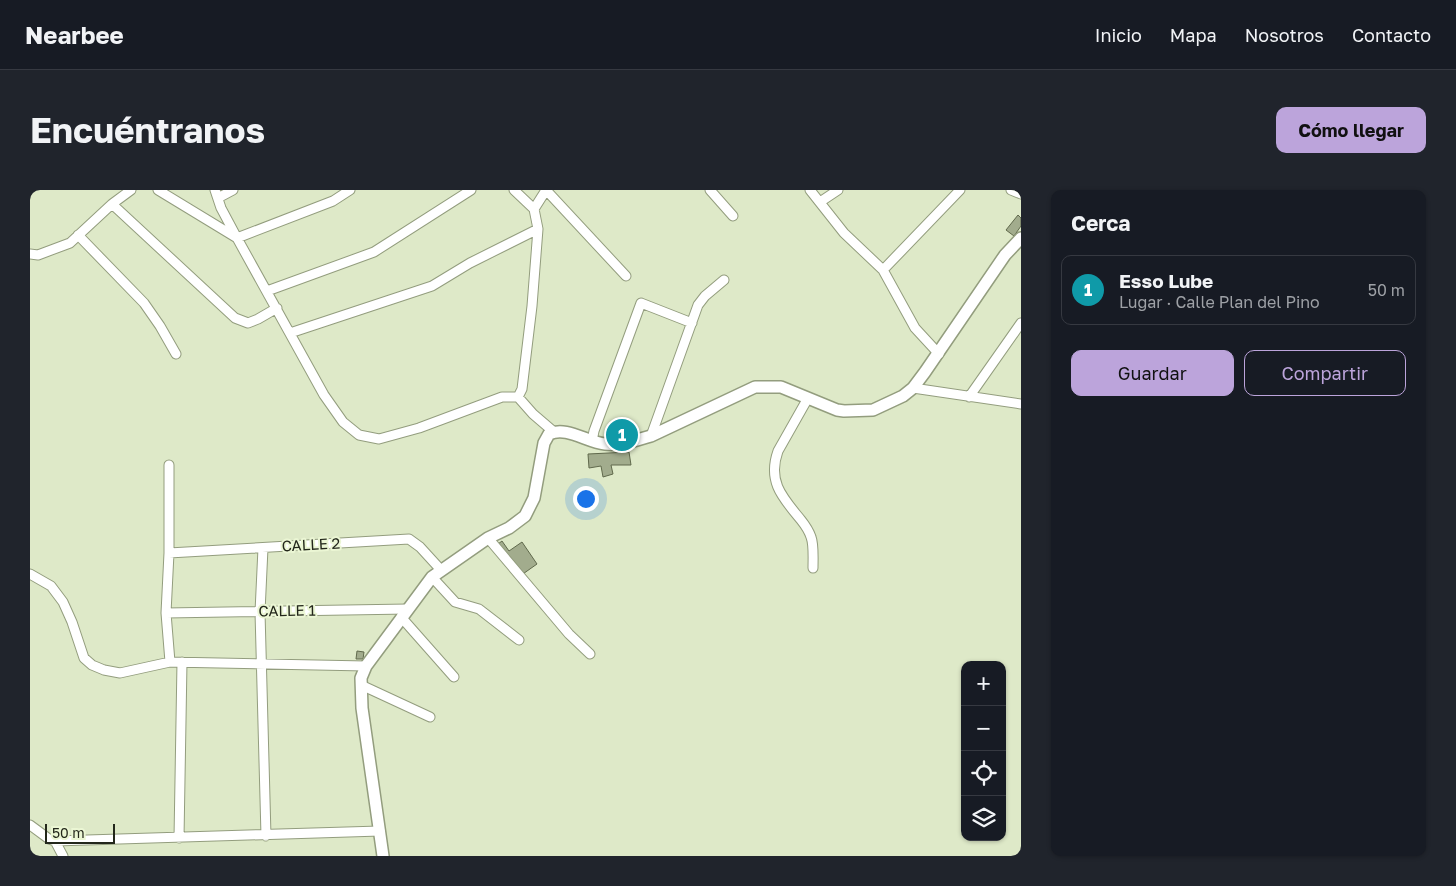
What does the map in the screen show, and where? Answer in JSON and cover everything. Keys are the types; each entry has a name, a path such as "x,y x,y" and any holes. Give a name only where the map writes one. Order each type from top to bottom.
{"street":[{"path":"30,254 38,255 70,243 112,204 132,190"},
{"path":"158,190 237,238"},
{"path":"232,190 216,194 237,238 324,395 343,422 359,435 379,439 419,428 502,397 518,397 533,414 554,432"},
{"path":"237,238 333,201 350,190"},
{"path":"267,291 374,252 471,190"},
{"path":"514,190 534,209 538,229 532,306 522,389 518,397"},
{"path":"534,209 546,190 626,276"},
{"path":"710,190 733,216"},
{"path":"810,190 844,233 883,270 915,328 939,354"},
{"path":"820,202 838,190"},
{"path":"883,270 960,190"},
{"path":"1011,190 1021,194"},
{"path":"112,204 235,318 248,322 258,320 277,308"},
{"path":"290,333 432,286 470,263 538,229"},
{"path":"78,235 144,303 176,354"},
{"path":"383,856 362,708 361,678 366,666 404,613 437,574 488,538 525,516 534,498 546,438 549,434 562,431 604,444 622,444 651,436 755,387 781,387 837,410 867,412 881,408 904,396 913,388 939,354 1005,255 1021,238"},
{"path":"651,436 698,305 705,296 724,280"},
{"path":"592,441 641,303 692,323"},
{"path":"969,397 1021,323"},
{"path":"913,388 1021,404"},
{"path":"808,398 778,451 775,460 775,482 780,493 812,538 813,568"},
{"path":"169,465 169,553 166,613 170,662"},
{"path":"488,538 569,634 590,654"},
{"name":"CALLE 2","path":"169,553 410,539 420,547 455,602 479,609 519,640"},
{"path":"263,548 260,612 266,836"},
{"path":"30,574 50,586 63,602 84,658 104,670 120,673 170,662 366,666"},
{"name":"CALLE 1","path":"166,613 404,613"},
{"path":"404,613 454,677"},
{"path":"179,838 182,662"},
{"path":"361,686 430,717"},
{"path":"30,825 49,839 55,841 380,832"},
{"path":"55,841 63,856"}],"building":[{"path":"1018,215 1021,218 1021,226 1014,236 1006,230"},
{"path":"617,428 630,432 628,439 613,438"},
{"path":"629,452 631,465 611,465 613,474 603,477 601,466 589,468 588,454"},
{"path":"502,541 509,551 522,542 537,564 520,576 498,544"},
{"path":"357,651 364,652 363,659 356,659"}],"place":[{"name":"Esso Lube","path":"622,435"}]}
